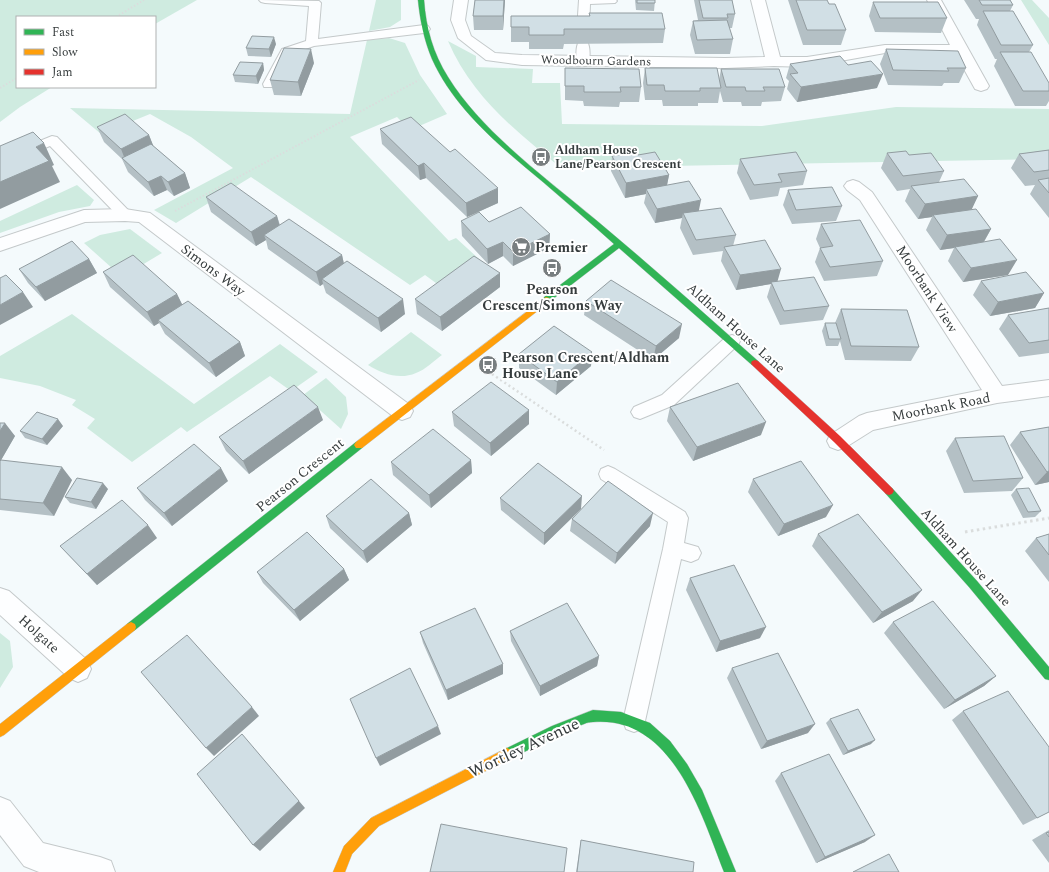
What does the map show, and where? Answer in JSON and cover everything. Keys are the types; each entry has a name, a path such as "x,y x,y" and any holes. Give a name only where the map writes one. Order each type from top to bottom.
{"street":[{"name":"Aldham House Lane","path":"421,0 420,16 428,45 439,69 474,116 504,145 732,342 838,441 931,538 997,612 1049,675"},
{"name":"Woodbourn Gardens","path":"461,0 458,20 464,38 492,57 522,60 725,63 774,61 807,62 885,49 960,49"},
{"path":"758,0 774,61"},
{"path":"934,0 982,86"},
{"name":"Moorbank View","path":"853,186 866,196 997,396"},
{"name":"Simons Way","path":"0,245 84,216 125,215 144,218 402,411"},
{"name":"Pearson Crescent","path":"0,731 402,411 619,244"},
{"name":"Moorbank Road","path":"838,441 867,422 997,396 1049,388"},
{"name":"Holgate","path":"0,599 78,669"},
{"name":"Wortley Avenue","path":"339,872 348,850 375,822 552,731 592,716 617,716 634,721 659,737 681,762 701,802 730,872"},
{"path":"0,811 34,856 100,872"}],"lane":[{"path":"265,0 315,3 312,43"},
{"path":"583,31 584,1 611,1"},
{"path":"269,84 286,52 312,43 424,29"},
{"path":"583,44 583,61"},
{"path":"0,162 52,140 125,215"},
{"path":"640,412 668,400 732,342"},
{"path":"608,474 678,518 682,551 634,721"}],"path":[{"path":"118,16 144,0"},
{"path":"152,223 439,69"},
{"path":"0,88 16,79"},
{"path":"489,372 581,434"},
{"path":"931,538 1049,518"}],"green space":[{"path":"0,0 197,0 156,23 156,16 16,16 16,88 50,88 20,107 0,122"},
{"path":"376,0 401,0 401,20 390,27 369,31"},
{"path":"1021,0 1032,0 1049,18 1049,45"},
{"path":"389,38 405,43 420,75 447,114 410,130 397,117 350,137 449,241 456,238 479,259 440,286 425,275 410,285 251,177 176,223 154,210 233,168 191,137 150,114 101,134 70,108 350,114 367,40"},
{"path":"448,41 476,56 476,67 533,69 532,83 560,83 562,124 762,126 896,107 1049,109 1049,159 561,168 512,126 482,96 469,79"},
{"path":"77,185 94,200 90,206 59,212 0,233 0,221"},
{"path":"130,229 162,253 122,277 84,243 100,235"},
{"path":"72,314 194,404 280,344 318,372 291,391 270,376 187,432 181,427 132,462 87,428 95,419 72,405 76,400 40,386 0,378 0,356"},
{"path":"411,332 442,355 419,372 404,376 391,375 368,365"},
{"path":"326,378 346,397 348,414 341,429 303,395"},
{"path":"0,633 10,641 13,667 0,688"}],"building":[{"path":"475,0 504,0 503,16 473,16"},
{"path":"637,0 655,0 655,3 637,3"},
{"path":"699,0 732,0 735,14 727,14 728,18 703,18"},
{"path":"796,0 827,0 829,4 835,4 846,30 807,30"},
{"path":"979,0 1010,0 1013,5 982,5"},
{"path":"873,2 938,2 947,18 880,18"},
{"path":"983,11 1013,11 1033,45 1001,45"},
{"path":"589,13 662,13 665,29 564,29 564,35 529,35 529,27 511,27 511,16 590,16"},
{"path":"727,20 733,39 697,40 693,21"},
{"path":"252,36 274,37 269,49 246,48"},
{"path":"284,48 311,49 298,82 270,80"},
{"path":"886,49 958,51 966,68 947,68 949,71 893,70"},
{"path":"1000,52 1031,52 1049,83 1049,91 1023,91"},
{"path":"840,56 848,65 871,61 883,74 801,87 790,74 798,73 790,64"},
{"path":"240,62 263,63 256,76 233,75"},
{"path":"565,68 639,69 641,87 620,87 621,92 584,92 584,86 565,86"},
{"path":"645,68 717,68 721,88 700,88 700,91 665,91 664,85 647,85"},
{"path":"721,69 779,69 785,87 763,87 765,91 746,91 745,87 726,87"},
{"path":"125,114 149,135 121,149 97,127"},
{"path":"411,117 450,152 455,149 498,188 466,203 424,163 418,166 380,129"},
{"path":"33,132 44,143 36,147 49,161 0,182 0,146"},
{"path":"151,144 185,173 168,182 161,176 148,182 122,158"},
{"path":"1049,150 1049,170 1034,172 1019,154"},
{"path":"906,151 909,155 931,153 944,171 903,176 887,153"},
{"path":"636,152 638,155 655,152 669,175 626,183 612,156"},
{"path":"796,152 807,171 778,174 782,182 754,185 740,159"},
{"path":"1049,178 1049,193 1038,180"},
{"path":"964,179 978,196 925,204 911,186"},
{"path":"689,181 701,200 657,209 646,189"},
{"path":"231,183 277,216 251,232 206,197"},
{"path":"832,187 842,206 796,210 788,190"},
{"path":"521,207 550,234 513,252 503,242 487,249 461,221 479,212 489,222"},
{"path":"721,208 736,235 696,240 683,213"},
{"path":"976,209 991,229 947,235 933,215"},
{"path":"289,219 342,255 316,272 264,235"},
{"path":"860,220 883,261 830,267 820,248 833,246 821,224"},
{"path":"1000,239 1017,260 971,268 955,247"},
{"path":"765,240 781,269 740,275 724,247"},
{"path":"72,241 89,259 36,287 19,269"},
{"path":"133,255 177,294 147,312 103,272"},
{"path":"474,256 500,273 440,317 415,299"},
{"path":"347,261 403,299 378,318 322,279"},
{"path":"1026,272 1044,293 998,302 981,281"},
{"path":"6,275 23,292 0,305 0,278"},
{"path":"814,277 829,306 784,311 771,282"},
{"path":"611,280 682,324 656,346 586,301"},
{"path":"188,301 240,342 209,363 158,320"},
{"path":"1049,308 1049,340 1029,343 1008,315"},
{"path":"841,309 907,310 919,347 851,346"},
{"path":"825,323 836,323 841,339 829,339"},
{"path":"554,326 592,352 557,382 519,354"},
{"path":"491,382 529,410 490,443 452,412"},
{"path":"738,383 766,422 697,447 670,407"},
{"path":"294,385 318,407 243,461 219,437"},
{"path":"37,412 58,419 42,439 20,431"},
{"path":"0,423 5,423 0,431"},
{"path":"1049,427 1049,471 1047,472 1020,432"},
{"path":"433,429 471,460 429,495 391,462"},
{"path":"1004,436 1023,478 973,481 955,438"},
{"path":"194,444 221,468 164,513 137,488"},
{"path":"1,460 62,467 43,503 0,499"},
{"path":"801,461 833,505 784,524 753,479"},
{"path":"538,463 582,496 544,533 500,498"},
{"path":"77,478 103,483 91,502 65,497"},
{"path":"371,479 409,513 363,551 326,516"},
{"path":"608,481 653,513 617,553 572,519"},
{"path":"1029,488 1041,511 1028,512 1016,489"},
{"path":"122,500 148,525 87,574 60,546"},
{"path":"858,514 922,590 882,612 818,534"},
{"path":"307,532 344,569 294,610 257,572"},
{"path":"1049,534 1049,555 1036,538"},
{"path":"734,565 766,627 720,641 690,578"},
{"path":"933,601 996,676 955,700 893,622"},
{"path":"567,603 599,656 540,686 510,631"},
{"path":"475,608 503,664 446,690 420,632"},
{"path":"187,635 252,707 206,748 141,672"},
{"path":"778,653 815,724 767,741 732,668"},
{"path":"410,668 438,726 376,758 350,699"},
{"path":"1008,691 1049,747 1049,812 1037,818 963,711"},
{"path":"858,709 875,740 848,751 830,719"},
{"path":"242,734 299,801 253,845 197,774"},
{"path":"829,754 875,835 825,857 781,773"},
{"path":"441,824 567,848 564,872 430,872"},
{"path":"581,840 694,862 693,872 577,872"},
{"path":"889,854 899,872 853,872"}],"traffic: fast":[{"path":"421,0 428,41 440,70 459,98 474,115 507,148 689,304 755,363"},
{"path":"546,300 619,244"},
{"path":"131,627 359,445"},
{"path":"889,491 973,584 1049,675"},
{"path":"507,754 556,730 593,716 621,717 646,727 666,745 683,768 698,794 730,872"}],"traffic: slow":[{"path":"359,445 546,300"},
{"path":"0,731 131,627"},
{"path":"339,872 348,850 375,822 507,754"}],"traffic: jam":[{"path":"755,363 837,439 889,491"}],"place":[{"name":"Aldham House Lane/Pearson Crescent","path":"541,157"},
{"name":"Premier","path":"521,247"},
{"name":"Pearson Crescent/Simons Way","path":"552,268"},
{"name":"Pearson Crescent/Aldham House Lane","path":"488,365"}]}
